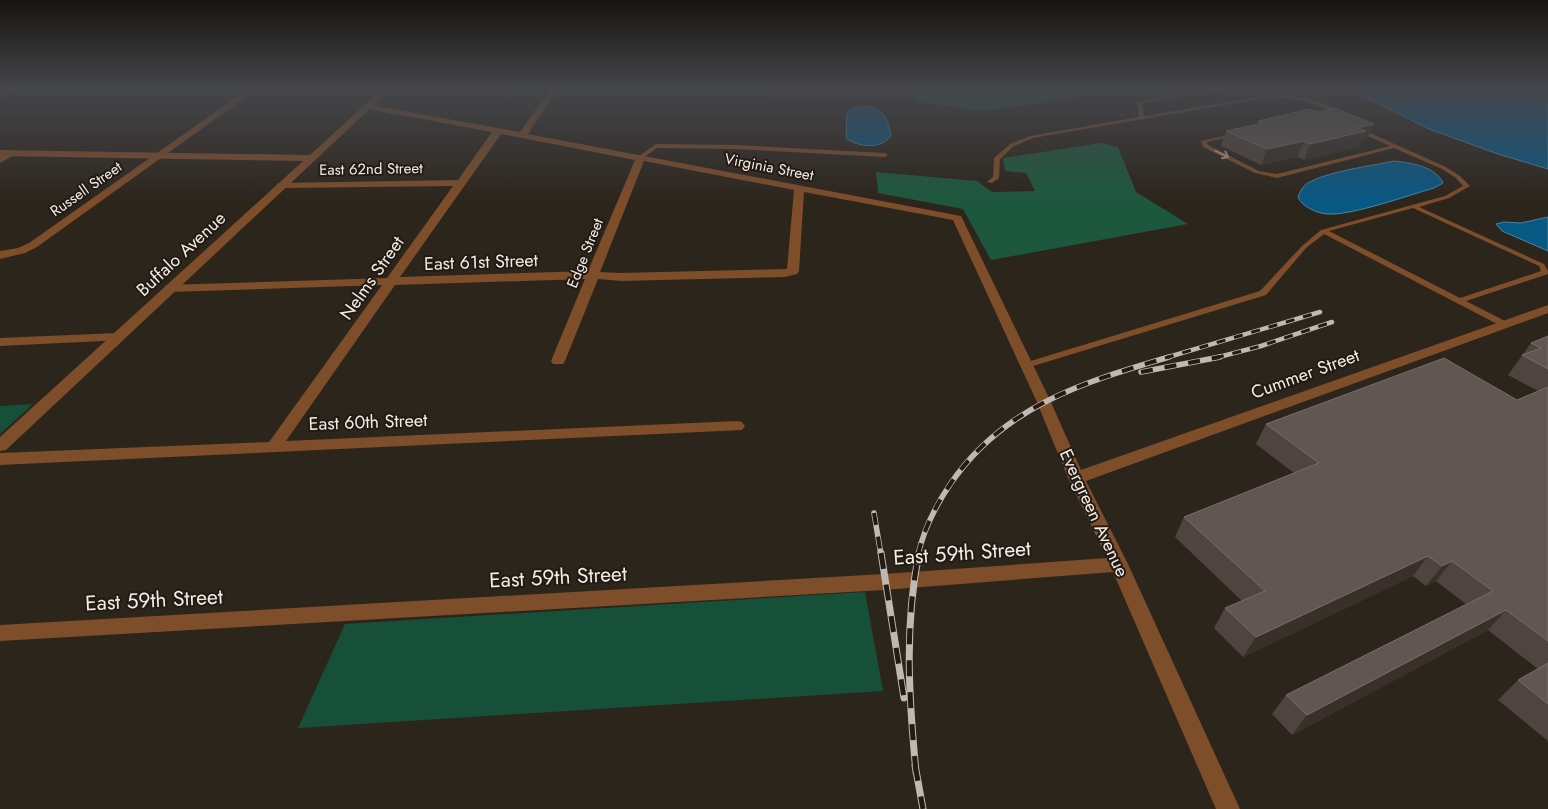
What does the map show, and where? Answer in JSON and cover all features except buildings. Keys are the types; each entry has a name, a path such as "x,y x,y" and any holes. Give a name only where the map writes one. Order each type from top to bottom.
{"street":[{"name":"Russell Street","path":"4,255 33,245 200,127"},
{"name":"Buffalo Avenue","path":"0,446 346,127"},
{"name":"Virginia Street","path":"480,127 957,218"},
{"path":"523,135 529,127"},
{"name":"Nelms Street","path":"274,446 498,130"},
{"path":"0,153 312,158"},
{"path":"0,160 12,153"},
{"name":"Edge Street","path":"558,361 641,158"},
{"name":"East 62nd Street","path":"282,185 460,183"},
{"name":"East 61st Street","path":"170,288 594,275 621,278 793,271 799,188"},
{"name":"Evergreen Avenue","path":"957,218 1027,365 1076,478 1119,564 1228,809"},
{"name":"Cummer Street","path":"1076,478 1548,309"},
{"path":"0,342 118,337"},
{"name":"East 60th Street","path":"0,459 737,426"},
{"name":"East 59th Street","path":"0,633 884,582 1119,564"}],"lane":[{"path":"990,182 996,178 997,158 1012,145 1032,137 1091,127"},
{"path":"1027,365 1263,293 1304,247 1324,232 1447,197 1467,186 1458,176 1444,168 1357,128"},
{"path":"1240,132 1204,141 1205,146 1257,172 1277,176 1395,146"},
{"path":"641,158 656,146 886,154"},
{"path":"1413,206 1542,265 1545,272 1459,301"},
{"path":"1324,232 1504,324"}],"green space":[{"path":"1101,143 1118,147 1136,192 1188,224 991,260 963,209 878,193 876,172 977,181 992,192 1035,191 1026,173 1005,171 1003,158"},
{"path":"33,404 0,434 0,406"},
{"path":"865,592 883,691 298,728 345,624"}],"water":[{"path":"846,127 889,127 891,136 881,143 869,146 846,138"},
{"path":"1425,127 1548,127 1548,169 1498,154"},
{"path":"1394,161 1422,166 1439,177 1443,183 1434,188 1380,204 1337,214 1314,211 1306,207 1298,197 1306,185 1318,178"},
{"path":"1548,217 1548,251 1502,231 1496,224 1504,222 1521,223"}],"railway":[{"path":"1165,358 1320,312"},
{"path":"1216,358 1261,346 1332,322"},
{"path":"918,555 927,526 951,483 972,457 995,434 1021,416 1077,388 1107,376 1169,357"},
{"path":"1216,358 1220,357"},
{"path":"1141,372 1216,358"},
{"path":"874,513 881,555"},
{"path":"881,553 904,698"},
{"path":"916,769 909,662 911,608 919,553"},
{"path":"915,765 916,769"},
{"path":"916,769 923,809"}]}
